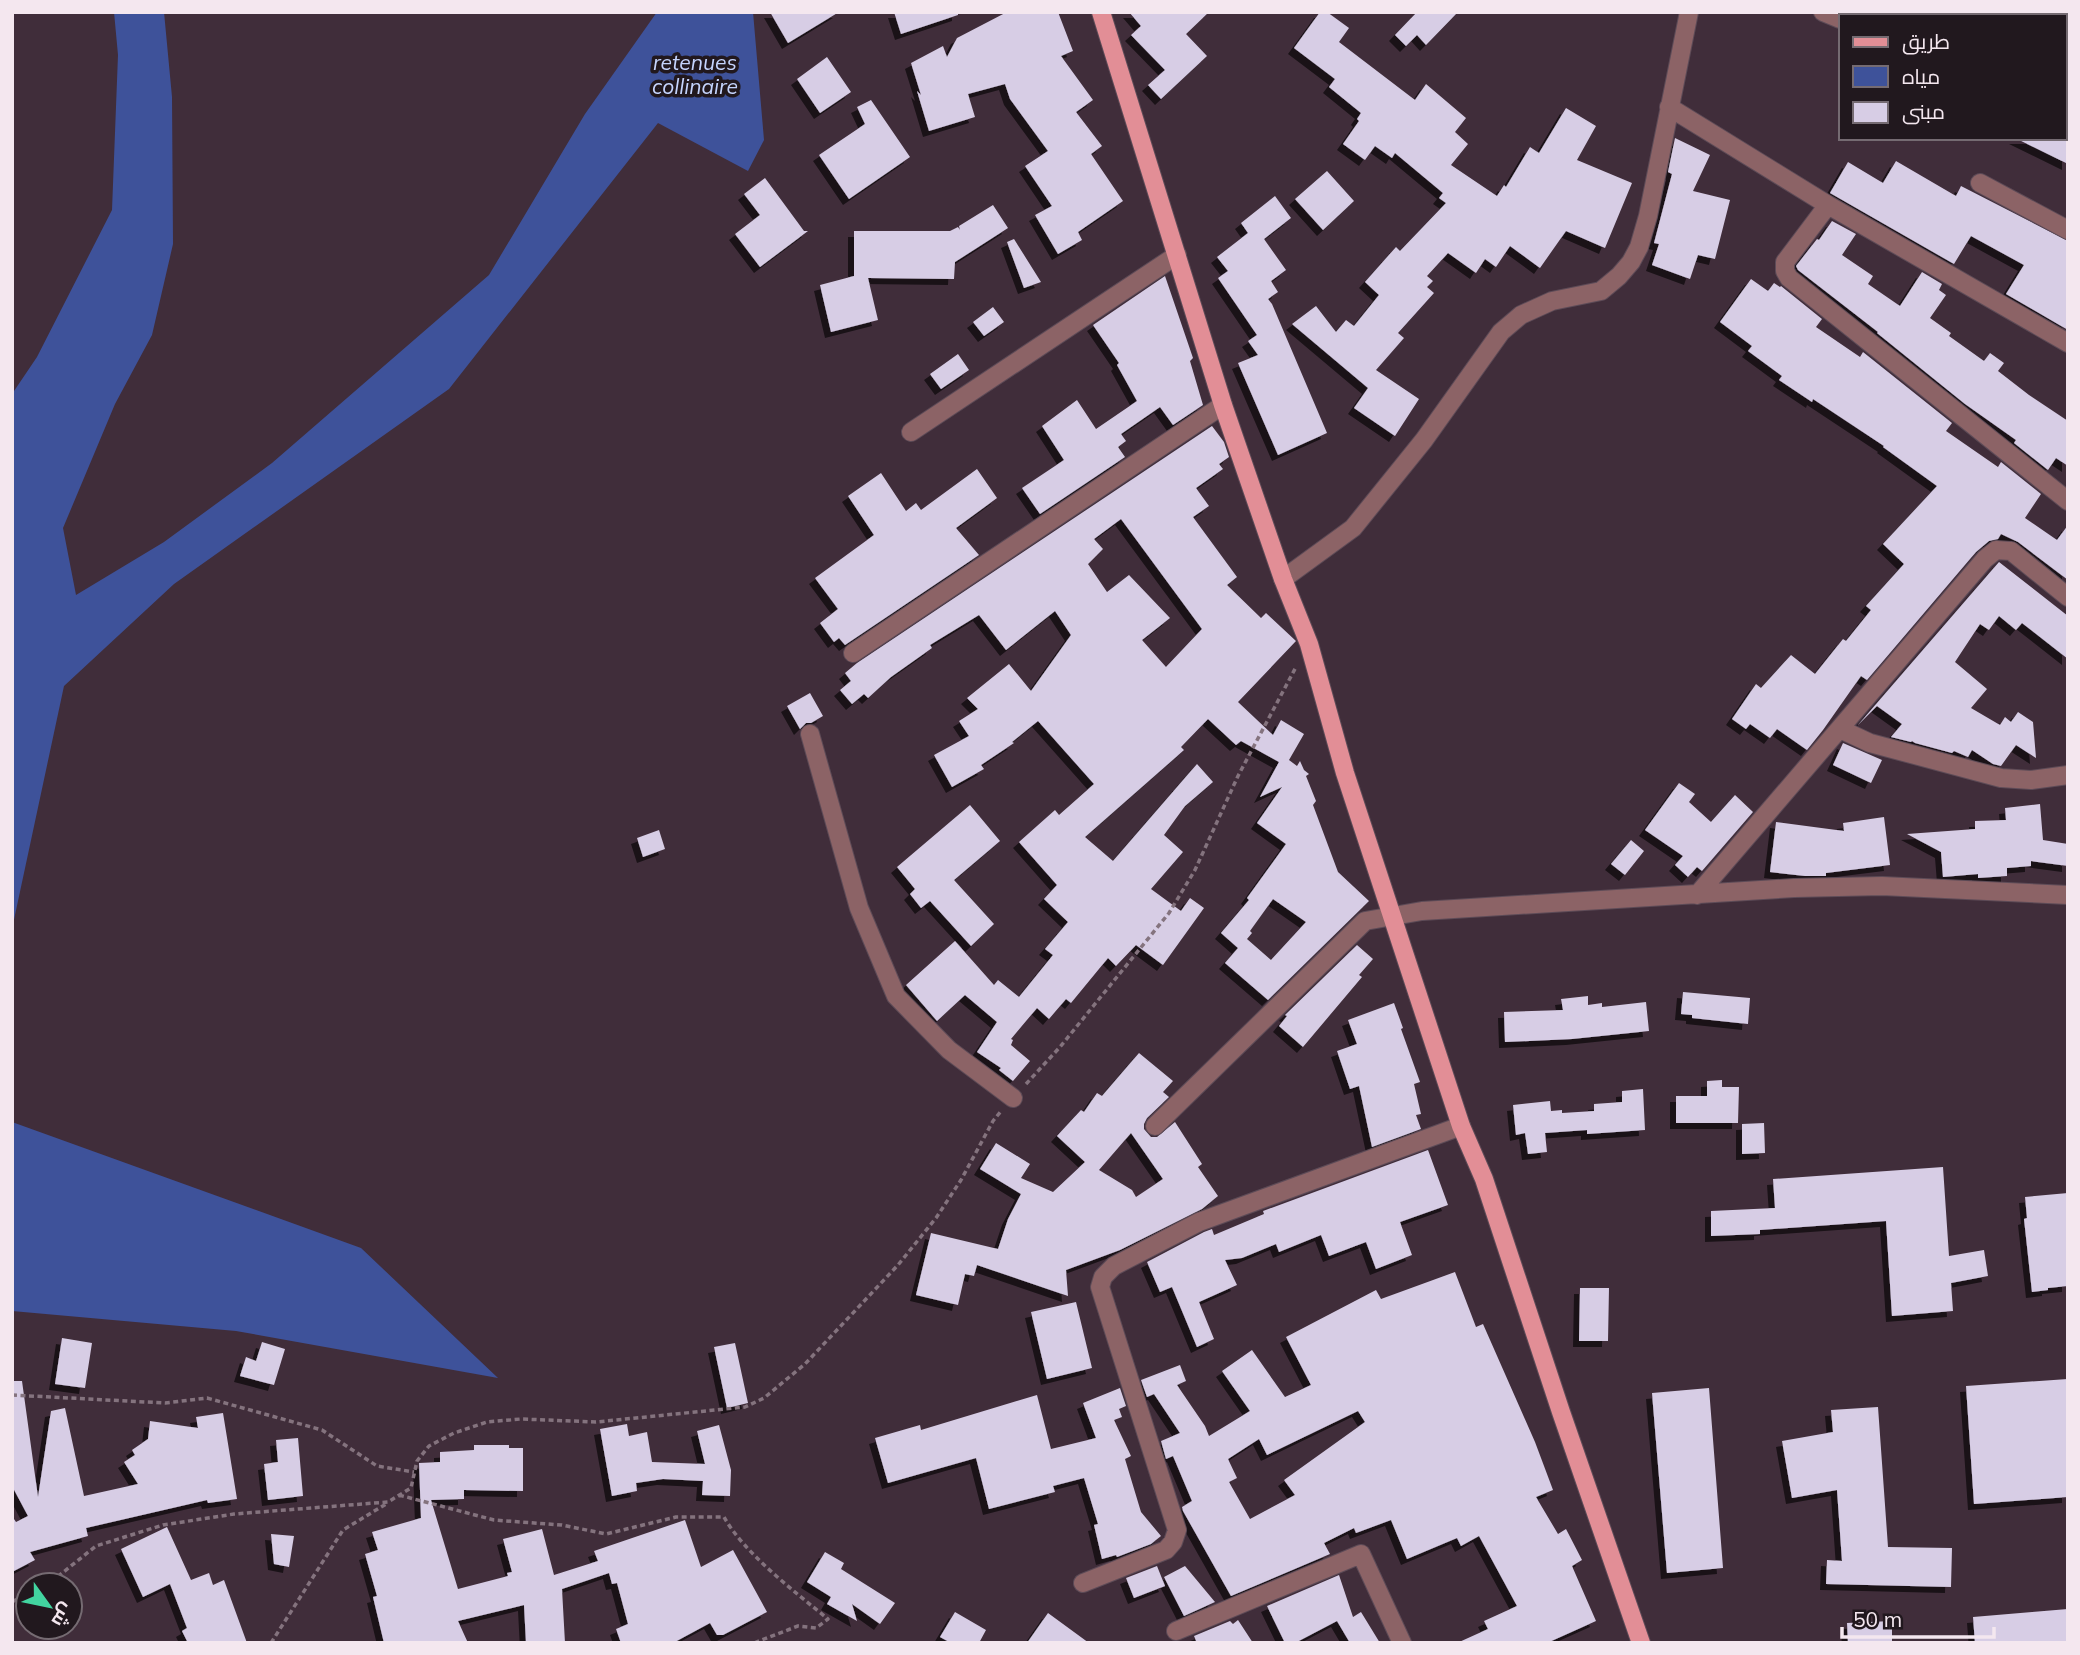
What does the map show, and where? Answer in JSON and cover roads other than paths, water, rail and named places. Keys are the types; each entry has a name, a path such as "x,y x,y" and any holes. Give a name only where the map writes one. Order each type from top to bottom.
{"main road":[{"path":"1101,12 1223,405 1283,579 1309,644 1345,773 1461,1126 1484,1179 1641,1643"}],"street":[{"path":"1283,579 1353,528 1424,440 1501,332 1521,315 1552,301 1601,291 1631,262 1639,247 1648,216 1689,12"},
{"path":"1669,107 1828,205 2068,343"},
{"path":"1980,183 2068,230"},
{"path":"1828,205 1785,261 1785,271 1789,278 2068,501"},
{"path":"911,432 1177,255"},
{"path":"853,653 1223,405"},
{"path":"1697,895 1985,559 1996,550 2011,551 2068,597"},
{"path":"1840,729 1870,743 2001,778 2031,780 2068,775"},
{"path":"810,734 859,908 896,996 949,1050 1013,1098"},
{"path":"1155,1126 1365,921 1422,911 1794,887 1882,886 2068,895"},
{"path":"1083,1583 1166,1549 1173,1542 1177,1530 1100,1287 1103,1276 1114,1266 1199,1222 1461,1126"},
{"path":"1176,1631 1361,1554 1402,1643"}],"water":[{"name":"retenues collinaire","path":"114,12 164,12 172,97 173,244 152,335 115,404 63,528 76,595 164,542 272,463 489,275 585,114 657,12 753,12 764,140 748,171 658,123 449,389 174,584 64,686 12,929 12,394 37,357 112,210 118,55"},
{"path":"12,1122 361,1248 498,1378 236,1331 12,1311"}]}
